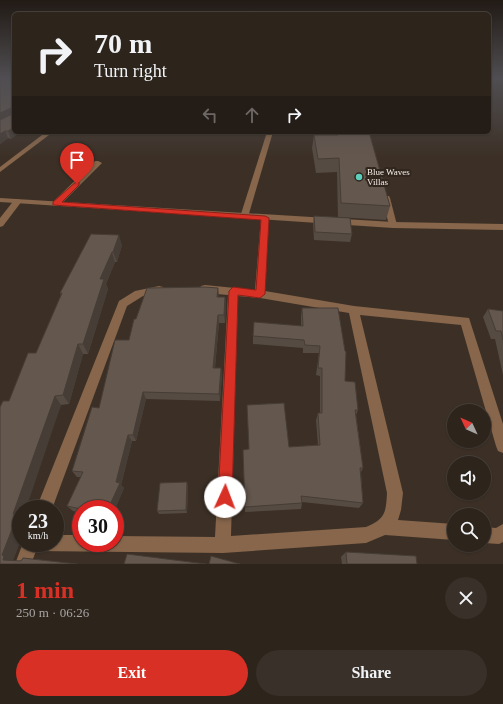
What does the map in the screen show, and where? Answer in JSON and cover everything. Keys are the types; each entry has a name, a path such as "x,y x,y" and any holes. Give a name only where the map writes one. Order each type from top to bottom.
{"street":[{"path":"0,170 47,134"},
{"path":"244,217 269,134"},
{"path":"56,204 98,163"},
{"path":"384,191 393,225"},
{"path":"0,200 244,217 393,225 503,227"},
{"path":"0,224 18,201"},
{"path":"260,294 265,218"},
{"path":"190,289 260,294 354,310 465,321 503,446"},
{"path":"47,500 123,304 132,296 143,291 167,290"},
{"path":"223,545 233,291"},
{"path":"354,310 395,493 394,513 385,527"},
{"path":"64,543 223,545 366,535 385,527 447,531"},
{"path":"491,535 499,536 503,532"},
{"path":"23,564 28,552"}],"building":[{"path":"0,104 12,104 12,114 11,108 0,113"},
{"path":"12,114 12,128 0,134 0,120"},
{"name":"Blue Waves Villas","path":"370,134 390,206 341,203 339,158 318,159 314,135"},
{"path":"314,216 350,218 352,234 315,232"},
{"path":"91,234 119,235 113,252 100,279 104,279 83,344 78,344 63,395 55,396 18,500 12,500 12,529 2,555 4,556 3,560 21,561 23,558 77,564 0,564 0,407 3,401 9,401 28,353 36,353 62,293 60,293"},
{"path":"147,288 218,288 217,297 225,297 224,315 218,315 213,368 221,368 219,394 143,392 133,435 128,435 116,482 120,483 112,500 72,500 72,507 67,506 83,472 72,471 92,407 99,408 115,340 129,340 134,319 136,319"},
{"path":"302,308 338,308 346,352 345,381 355,382 358,410 355,410 363,468 360,468 363,503 301,496 302,503 245,507 243,450 249,449 247,405 284,403 289,447 320,445 318,413 322,413 322,368 318,368 320,346 305,345 304,340 253,336 254,322 303,326"},
{"path":"488,309 503,311 503,340 501,331 496,331"},
{"path":"187,482 186,510 157,511 160,483"},
{"path":"346,552 416,556 417,564 347,564"},
{"path":"127,554 206,564 124,564"},
{"path":"211,556 240,564 209,564"}],"place":[{"name":"Blue Waves Villas","path":"359,177"}],"route":[{"path":"77,184 56,204 265,218 260,294 233,291 225,497"}]}
